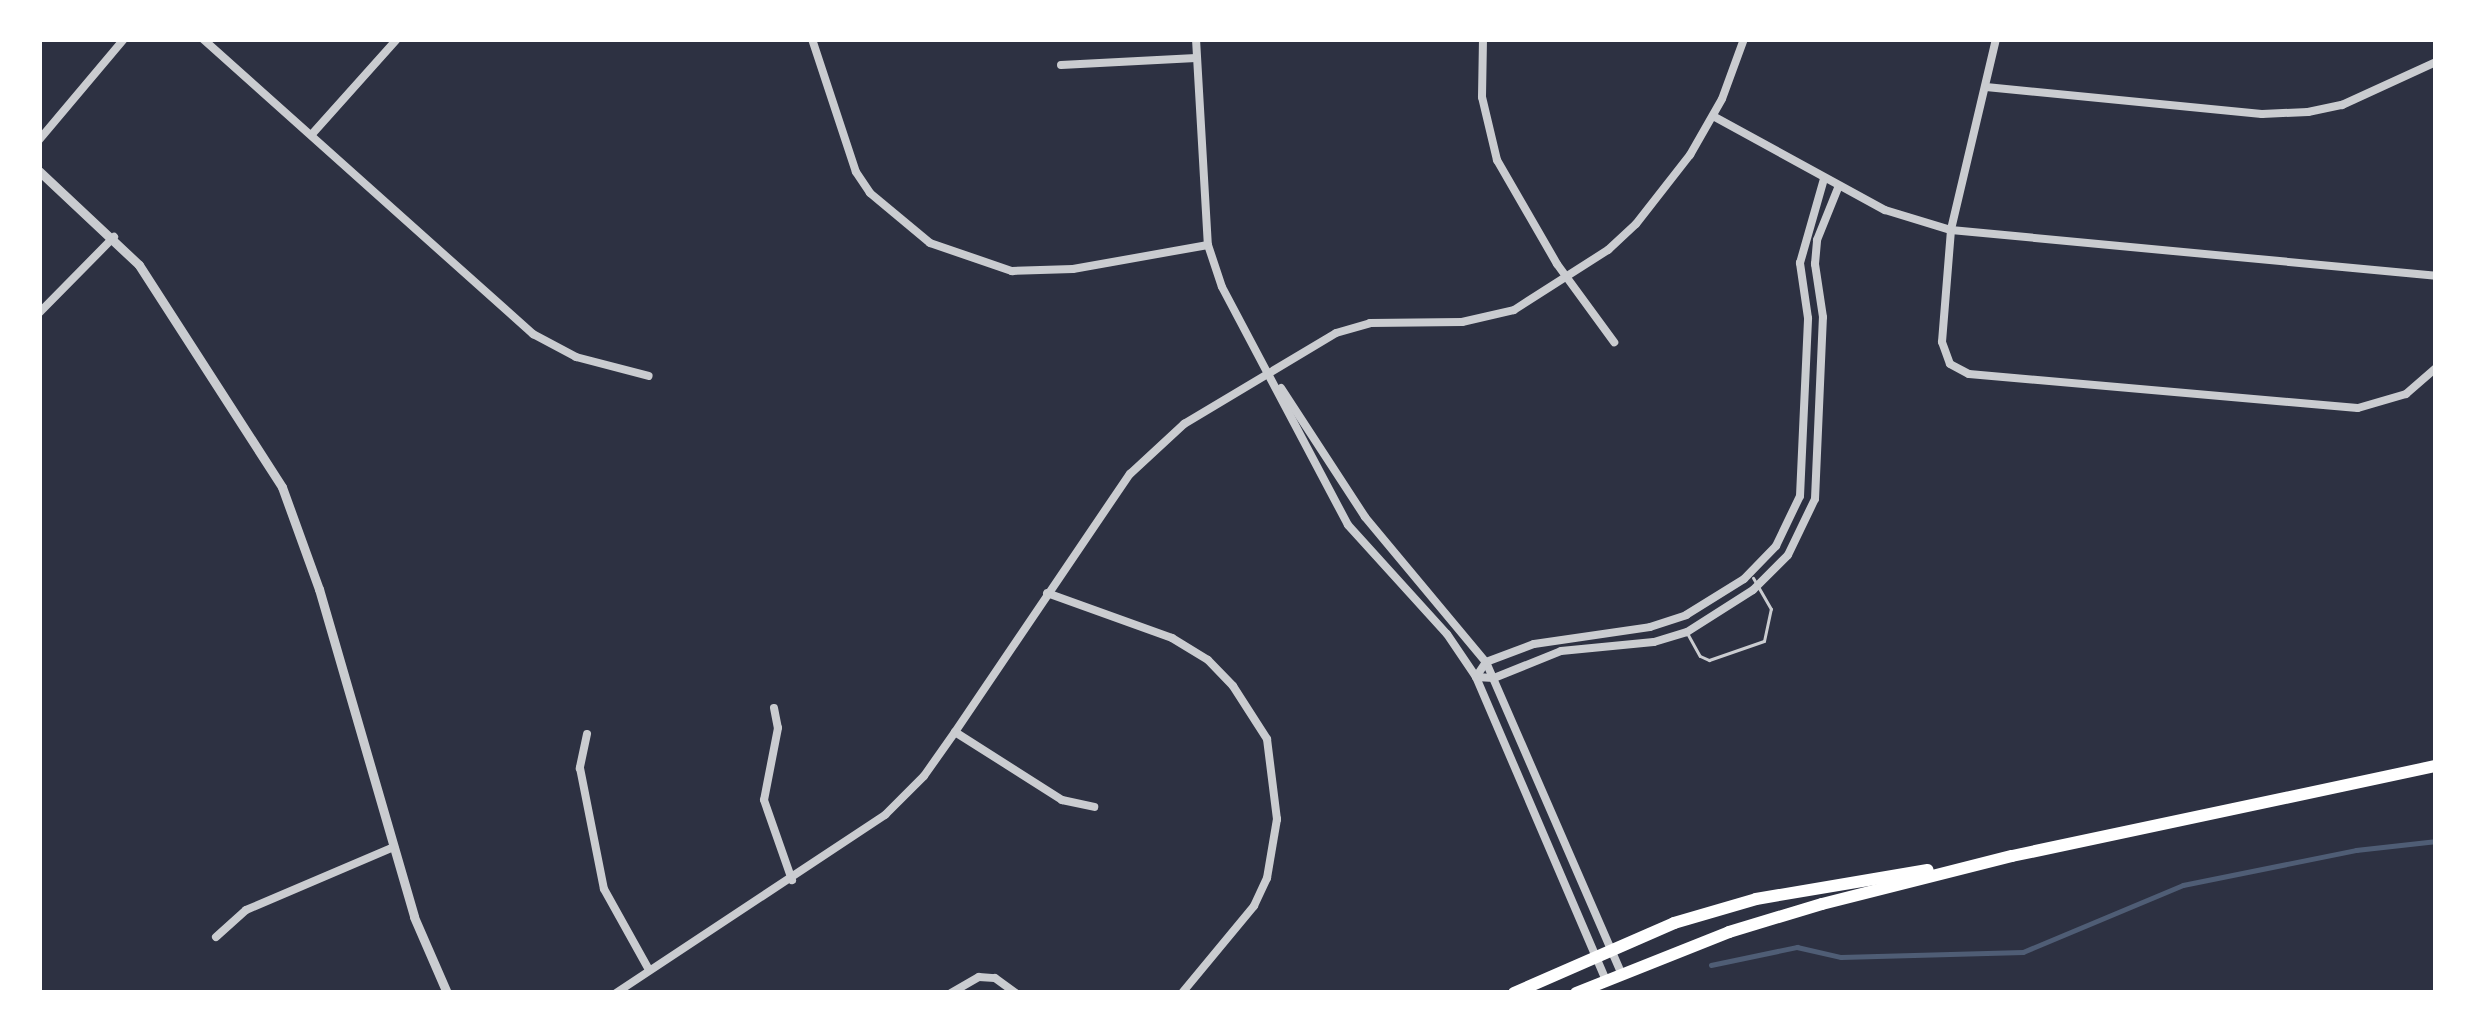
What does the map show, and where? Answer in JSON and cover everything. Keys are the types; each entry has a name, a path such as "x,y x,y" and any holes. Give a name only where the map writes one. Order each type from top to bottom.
{"main road":[{"path":"1576,993 1822,904 2012,856 2436,766"},
{"path":"1514,993 1611,948 1756,898 2012,856"}],"street":[{"path":"39,140 124,39"},
{"path":"203,39 533,334 576,357 650,376"},
{"path":"313,133 398,39"},
{"path":"812,39 856,172 870,193 930,243 1012,271 1072,269 1208,245"},
{"path":"1196,39 1208,245 1222,287 1348,525 1447,634 1476,677 1606,980"},
{"path":"1484,39 1482,98 1497,160 1568,281 1615,343"},
{"path":"616,993 885,815 924,776 1116,492 1156,448 1336,333 1370,322 1484,319 1514,310 1568,281 1636,224 1713,116 1744,39"},
{"path":"1996,39 1951,230 1944,353 1950,364 1969,374 2359,408 2406,394 2436,368"},
{"path":"1061,65 1196,58"},
{"path":"1986,87 2262,114 2308,112 2342,105 2436,62"},
{"path":"1713,116 1885,210 1951,230 2436,276"},
{"path":"39,171 114,237 181,324 282,487 319,589 414,916 447,993"},
{"path":"1476,677 1486,662 1558,637 1651,627 1686,616 1750,574 1776,546 1800,496 1808,319 1800,263 1823,178"},
{"path":"1476,677 1494,678 1562,651 1654,642 1687,632 1758,586 1788,555 1814,500 1823,317 1815,264 1817,240 1838,187"},
{"path":"39,313 114,237"},
{"path":"1268,373 1305,418 1365,517 1486,662 1621,973"},
{"path":"1047,593 1159,633 1208,660 1233,686 1267,739 1277,819 1267,878 1254,906 1182,993"},
{"path":"774,708 778,728 764,800 791,880"},
{"path":"956,732 1062,800 1094,807"},
{"path":"587,734 580,768 604,890 649,970"},
{"path":"216,937 246,910 394,847"},
{"path":"951,993 979,977 995,978 1016,993"}],"lane":[{"path":"1687,632 1700,656 1709,660 1764,641 1772,609 1750,574"}],"waterway":[{"path":"1711,965 1797,947 1841,957 2023,952 2183,885 2356,850 2436,841"}]}
